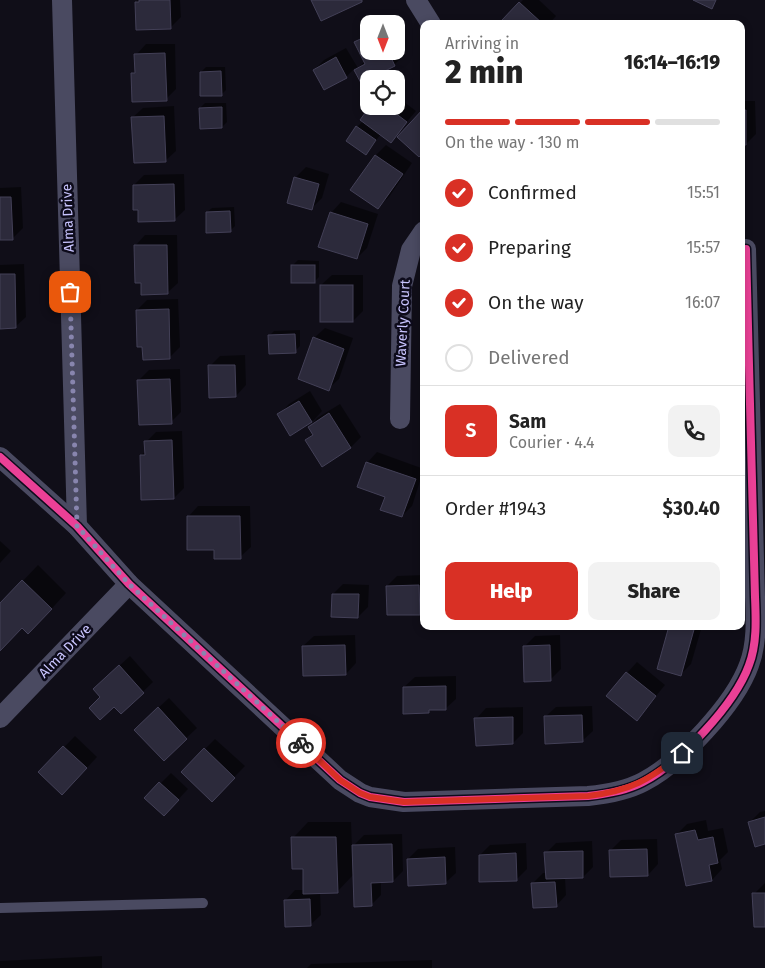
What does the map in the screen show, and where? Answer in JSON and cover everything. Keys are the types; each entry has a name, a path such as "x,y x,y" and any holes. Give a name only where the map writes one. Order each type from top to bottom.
{"street":[{"name":"Alma Drive","path":"62,0 77,526"},
{"path":"416,0 428,20"},
{"name":"Waverly Court","path":"400,420 402,286 411,250 420,237"},
{"path":"0,457 77,526 129,584 340,780 360,793 370,797 404,802 607,794 643,782 682,753 721,713 738,689 749,664 756,624 751,249"},
{"name":"Alma Drive","path":"0,718 129,584"}],"lane":[{"path":"0,908 203,903"}],"building":[{"path":"139,0 170,0 171,29 136,30 135,2 139,2"},
{"path":"311,0 362,0 362,2 321,21"},
{"path":"693,0 716,0 712,9"},
{"path":"519,2 539,20 502,20"},
{"path":"360,39 360,54 354,42"},
{"path":"165,53 167,101 132,102 131,73 135,73 134,54"},
{"path":"336,57 347,78 324,90 313,70"},
{"path":"363,60 392,60 395,66 387,70 360,70 360,81 354,70 365,64"},
{"path":"221,71 222,96 200,96 200,72"},
{"path":"222,107 222,128 200,129 199,108"},
{"path":"746,110 746,145 745,145"},
{"path":"420,112 420,156 397,137"},
{"path":"364,115 398,115 407,122 391,143 360,120"},
{"path":"164,116 166,162 134,163 131,117"},
{"path":"356,126 376,140 366,155 346,141"},
{"path":"375,155 403,174 378,209 350,190"},
{"path":"294,177 319,184 312,210 287,203"},
{"path":"174,184 175,221 138,222 138,210 133,210 133,185"},
{"path":"0,197 11,197 13,240 0,240"},
{"path":"230,211 231,232 206,233 206,212"},
{"path":"330,212 368,224 357,259 318,247"},
{"path":"134,245 167,245 168,294 141,295 141,283 135,283"},
{"path":"291,265 315,265 315,283 291,283"},
{"path":"0,274 15,274 16,328 0,329"},
{"path":"320,285 353,285 353,322 320,322"},
{"path":"169,309 170,359 143,360 142,347 137,347 136,310"},
{"path":"295,334 296,353 269,354 268,335"},
{"path":"313,337 344,349 329,391 298,379"},
{"path":"208,365 235,365 236,397 209,398"},
{"path":"170,379 172,424 139,425 137,380"},
{"path":"299,401 312,422 290,436 277,414"},
{"path":"329,413 351,448 322,467 305,440 313,435 308,427"},
{"path":"172,440 174,499 141,500 140,455 145,455 144,441"},
{"path":"366,462 416,479 402,517 380,510 385,497 357,487"},
{"path":"187,516 240,516 241,559 214,559 214,550 187,550"},
{"path":"22,580 52,609 28,634 22,628 0,651 0,603"},
{"path":"419,585 420,615 387,615 386,586"},
{"path":"332,594 359,594 358,618 331,617"},
{"path":"668,630 694,630 681,676 657,669"},
{"path":"345,645 346,675 303,676 302,646"},
{"path":"550,645 551,681 524,682 523,646"},
{"path":"119,665 144,693 121,714 114,707 100,720 89,708 100,697 93,689"},
{"path":"626,672 656,696 637,721 606,696"},
{"path":"446,686 446,710 429,710 429,713 403,714 403,687"},
{"path":"158,707 187,739 164,761 134,730"},
{"path":"582,715 583,742 545,744 544,716"},
{"path":"513,717 513,744 476,746 474,718"},
{"path":"63,746 87,768 62,795 38,772"},
{"path":"204,748 235,778 212,802 181,772"},
{"path":"159,782 179,800 164,816 144,798"},
{"path":"765,817 765,844 755,847 748,822"},
{"path":"695,830 698,840 713,837 718,863 709,865 712,881 686,886 675,834"},
{"path":"291,837 336,837 338,893 303,894 303,869 292,869"},
{"path":"392,844 393,882 371,883 372,906 354,907 352,845"},
{"path":"647,849 648,876 610,877 609,850"},
{"path":"583,851 583,878 546,879 544,852"},
{"path":"516,853 517,881 479,882 479,855"},
{"path":"445,857 446,884 408,886 407,859"},
{"path":"555,882 557,907 533,908 531,883"},
{"path":"752,893 765,893 765,927 754,927"},
{"path":"310,899 311,926 285,927 284,900"}],"cycle path":[{"path":"0,457 77,526 129,584 340,780 360,793 370,797 404,802 588,796 623,790 637,785 658,773 705,731 732,697 752,657 756,614 746,249"}],"way so far":[{"path":"70,292 77,526 129,584 301,743"}],"route":[{"path":"301,743 340,780 360,793 370,797 404,802 607,794 643,782 682,753"}]}
